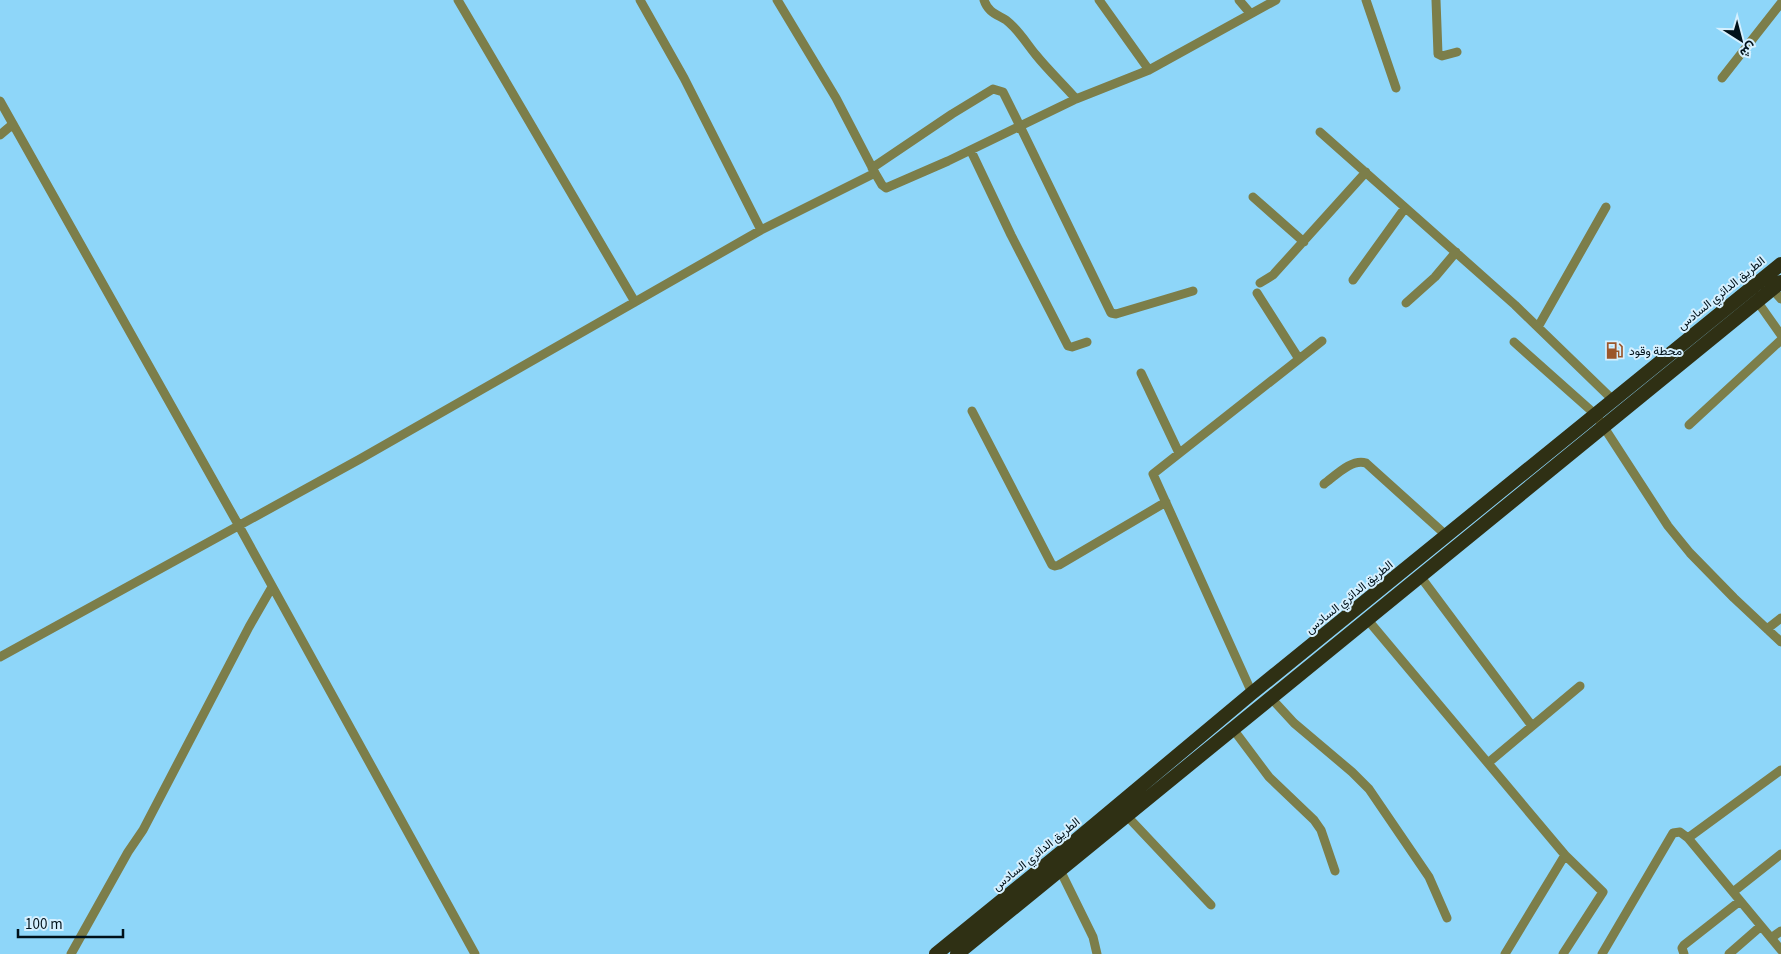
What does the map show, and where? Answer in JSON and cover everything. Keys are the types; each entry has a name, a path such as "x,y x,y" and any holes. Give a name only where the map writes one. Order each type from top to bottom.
{"highway":[{"name":"الطريق الدائري السادس","path":"957,954 1420,576 1599,420 1613,400 1781,264"},
{"name":"الطريق الدائري السادس","path":"936,954 1252,693 1274,678 1447,536 1757,301 1778,290"},
{"path":"1274,678 1283,688"}],"street":[{"path":"458,0 635,302"},
{"path":"640,0 684,78 762,230"},
{"path":"777,0 836,98 873,171 886,188 971,150 1076,98 1149,70 1276,0"},
{"path":"984,0 992,13 1005,20 1020,32 1036,56 1076,98"},
{"path":"1099,0 1149,70"},
{"path":"1239,0 1250,13"},
{"path":"1366,0 1396,88"},
{"path":"1436,0 1438,54 1442,56 1457,52"},
{"path":"1722,78 1781,3"},
{"path":"0,657 360,459 762,230 873,171 952,114 993,89 1003,92 1112,313 1116,314 1194,291"},
{"path":"0,101 475,954"},
{"path":"0,135 13,124"},
{"path":"1320,132 1538,327 1613,400"},
{"path":"971,150 1011,235 1068,346 1072,347 1087,342"},
{"path":"1260,283 1273,275 1366,172"},
{"path":"1253,197 1304,242"},
{"path":"1538,327 1606,207"},
{"path":"1353,280 1404,208"},
{"path":"1406,303 1435,277 1456,252"},
{"path":"1257,293 1299,359"},
{"path":"1757,301 1781,335"},
{"path":"1689,425 1781,340"},
{"path":"1252,693 1153,474 1322,341"},
{"path":"1514,342 1599,420 1668,526 1690,553 1781,642"},
{"path":"1141,373 1179,453"},
{"path":"972,410 1049,562 1055,566 1166,502"},
{"path":"1324,484 1354,463 1362,461 1447,536"},
{"path":"1420,576 1532,726"},
{"path":"71,954 128,852 143,830 249,627 272,587"},
{"path":"1767,629 1781,618"},
{"path":"1367,620 1565,855 1603,892 1563,954"},
{"path":"1488,763 1580,686"},
{"path":"1271,698 1294,723 1352,772 1368,790 1429,877 1447,918"},
{"path":"1233,729 1269,777 1322,830 1335,871"},
{"path":"1688,838 1781,770"},
{"path":"1127,816 1210,905"},
{"path":"1606,952 1673,833 1680,832 1688,838 1781,950"},
{"path":"1733,892 1781,854"},
{"path":"1505,954 1565,855"},
{"path":"1060,870 1093,937 1097,954"},
{"path":"1684,954 1682,948 1684,945 1740,901"},
{"path":"1729,954 1761,926"},
{"path":"1771,938 1781,931"}],"place":[{"name":"محطة وقود","path":"1615,351"}]}
